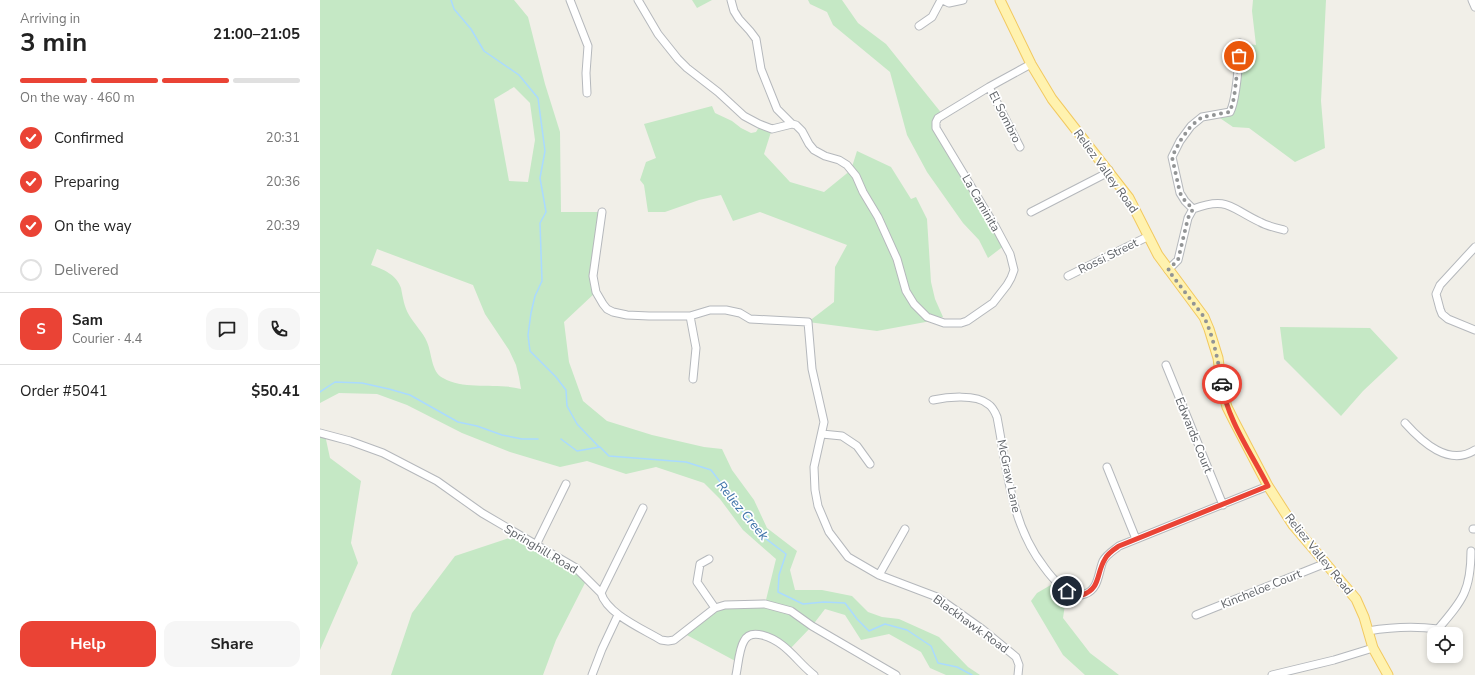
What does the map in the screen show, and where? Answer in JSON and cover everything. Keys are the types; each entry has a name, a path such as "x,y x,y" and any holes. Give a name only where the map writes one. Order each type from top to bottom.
{"main road":[{"name":"Reliez Valley Road","path":"1000,0 1031,64 1052,99 1129,198 1168,270 1204,317 1218,358 1222,389 1227,407 1268,486 1293,525 1356,599 1364,617 1373,648 1388,675"}],"street":[{"path":"570,0 588,46 587,93"},
{"path":"638,0 658,34 687,68 718,92 744,116 772,129 792,124"},
{"path":"731,0 734,11 739,19 750,30 756,39 761,69 774,103 777,109 792,124"},
{"path":"919,26 932,17 942,0 949,3 963,0"},
{"path":"1472,0 1475,7"},
{"path":"1193,209 1180,193 1172,157 1180,141 1191,126 1202,117 1230,112 1234,98 1240,42"},
{"name":"La Caminita","path":"792,124 796,125 802,131 814,150 825,156 840,160 848,165 856,176 863,192 878,216 897,259 906,291 914,304 927,317 944,323 961,323 967,321 993,303 1012,278 1014,270 1010,254 995,226 936,128 936,122 938,118 1031,64"},
{"name":"El Sombro","path":"990,87 1020,147"},
{"path":"1031,212 1108,170"},
{"path":"1168,270 1178,260 1188,218 1193,209 1213,202 1231,206 1261,223 1284,230"},
{"path":"602,212 593,276 596,292 602,304 613,312 627,315 690,316 696,348 693,379"},
{"name":"Rossi Street","path":"1068,276 1149,236"},
{"path":"1475,247 1440,285 1436,294 1442,314 1448,319 1475,330"},
{"name":"Blackhawk Road","path":"690,316 710,310 726,310 740,313 750,319 808,322 812,369 824,422 814,467 815,490 818,506 829,532 848,557 879,575 937,597 982,629 1016,657 1019,665 1018,675"},
{"name":"Edwards Court","path":"1166,365 1223,504"},
{"name":"McGraw Lane","path":"933,400 948,397 975,398 988,403 992,408 997,417 1012,498 1022,531 1036,557 1056,582 1070,593 1078,596 1087,593 1093,588 1097,582 1103,561 1108,554 1119,546 1268,486"},
{"path":"1405,424 1432,448 1441,452 1452,455 1462,455 1475,450"},
{"name":"Springhill Road","path":"320,433 383,453 437,481 482,513 576,568 601,593 602,598 618,615 661,640 674,640 715,608 725,605 765,604 791,611 812,626 893,674"},
{"path":"822,434 842,436 857,446 870,464"},
{"path":"1107,467 1136,539"},
{"path":"536,545 566,484"},
{"path":"601,593 643,508"},
{"path":"879,575 905,528"},
{"path":"1368,631 1394,627 1438,628 1456,609 1462,599 1471,571 1471,551"},
{"path":"709,559 700,564 697,582 715,608"},
{"name":"Kincheloe Court","path":"1196,615 1326,563"},
{"path":"592,675 618,615"},
{"path":"736,675 743,642 748,636 754,634 761,635 781,644 814,675"},
{"path":"1272,675 1334,660 1373,648"}],"green space":[{"path":"320,0 514,0 528,17 545,84 560,132 561,212 602,212 594,265 596,292 564,322 569,362 583,401 607,421 652,435 704,447 722,449 732,470 754,500 767,528 797,551 790,570 795,590 822,590 852,596 868,612 882,617 899,619 939,637 968,667 980,675 946,675 930,668 921,652 889,634 861,640 845,615 825,609 812,626 788,651 772,639 748,636 739,663 683,633 715,608 765,604 776,559 743,530 720,499 704,483 656,467 626,474 587,461 560,467 510,452 462,433 407,405 377,394 339,393 320,403","holes":["514,87 530,103 535,140 528,182 509,181 494,99","377,249 473,285 485,314 509,350 516,365 521,389 502,386 461,384 452,382 439,375 434,367 429,346 425,338 407,312 399,283 389,273 371,265"]},
{"path":"692,0 712,0 697,8"},
{"path":"808,0 842,0 858,23 886,44 943,115 936,122 1005,245 988,258 979,240 963,223 927,172 907,135 890,72 833,25 827,12 810,4"},
{"path":"1253,0 1326,0 1321,101 1325,148 1295,162 1249,128 1233,127 1214,114 1230,112 1240,43 1256,45 1252,11"},
{"path":"712,106 715,113 732,121 751,133 756,132 759,127 771,132 764,154 790,182 824,192 851,170 857,151 891,167 911,199 916,197 927,219 931,282 935,299 943,317 931,321 877,331 808,322 834,302 835,267 847,245 760,212 733,221 721,195 699,200 665,212 648,212 644,185 640,180 646,162 656,158 644,124"},
{"path":"1280,327 1370,328 1398,358 1363,391 1341,416 1284,359"},
{"path":"320,433 325,435 330,458 361,481 351,543 358,563 320,650"},
{"path":"521,534 587,579 556,640 543,675 391,675 412,613 455,556"},
{"path":"1056,582 1067,591 1063,618 1090,653 1119,675 1085,675 1063,655 1031,601 1037,593"}],"waterway":[{"path":"451,0 454,9 471,29 484,51 519,75 538,98 545,151 540,178 546,212 540,223 542,281 535,296 531,313 528,335 530,351 556,377 566,390 567,406 577,424 599,447"},
{"name":"Reliez Creek","path":"320,392 335,382 362,383 410,395 458,422 477,426 502,435 522,439 538,439"},
{"name":"Reliez Creek","path":"561,439 577,451 600,447 609,456 686,462 711,470 761,535 786,554 779,575 778,592 803,604 824,602 845,603 857,619 869,631 885,624 907,630 931,646 938,663 957,667 972,675"}],"way so far":[{"path":"1222,384 1218,358 1204,317 1168,270 1178,260 1188,218 1193,209 1180,193 1172,157 1180,141 1191,126 1202,117 1230,112 1234,98 1239,56"}],"route":[{"path":"1067,591 1078,596 1087,593 1093,588 1097,582 1103,561 1108,554 1119,546 1268,486 1227,407 1222,384"}]}
